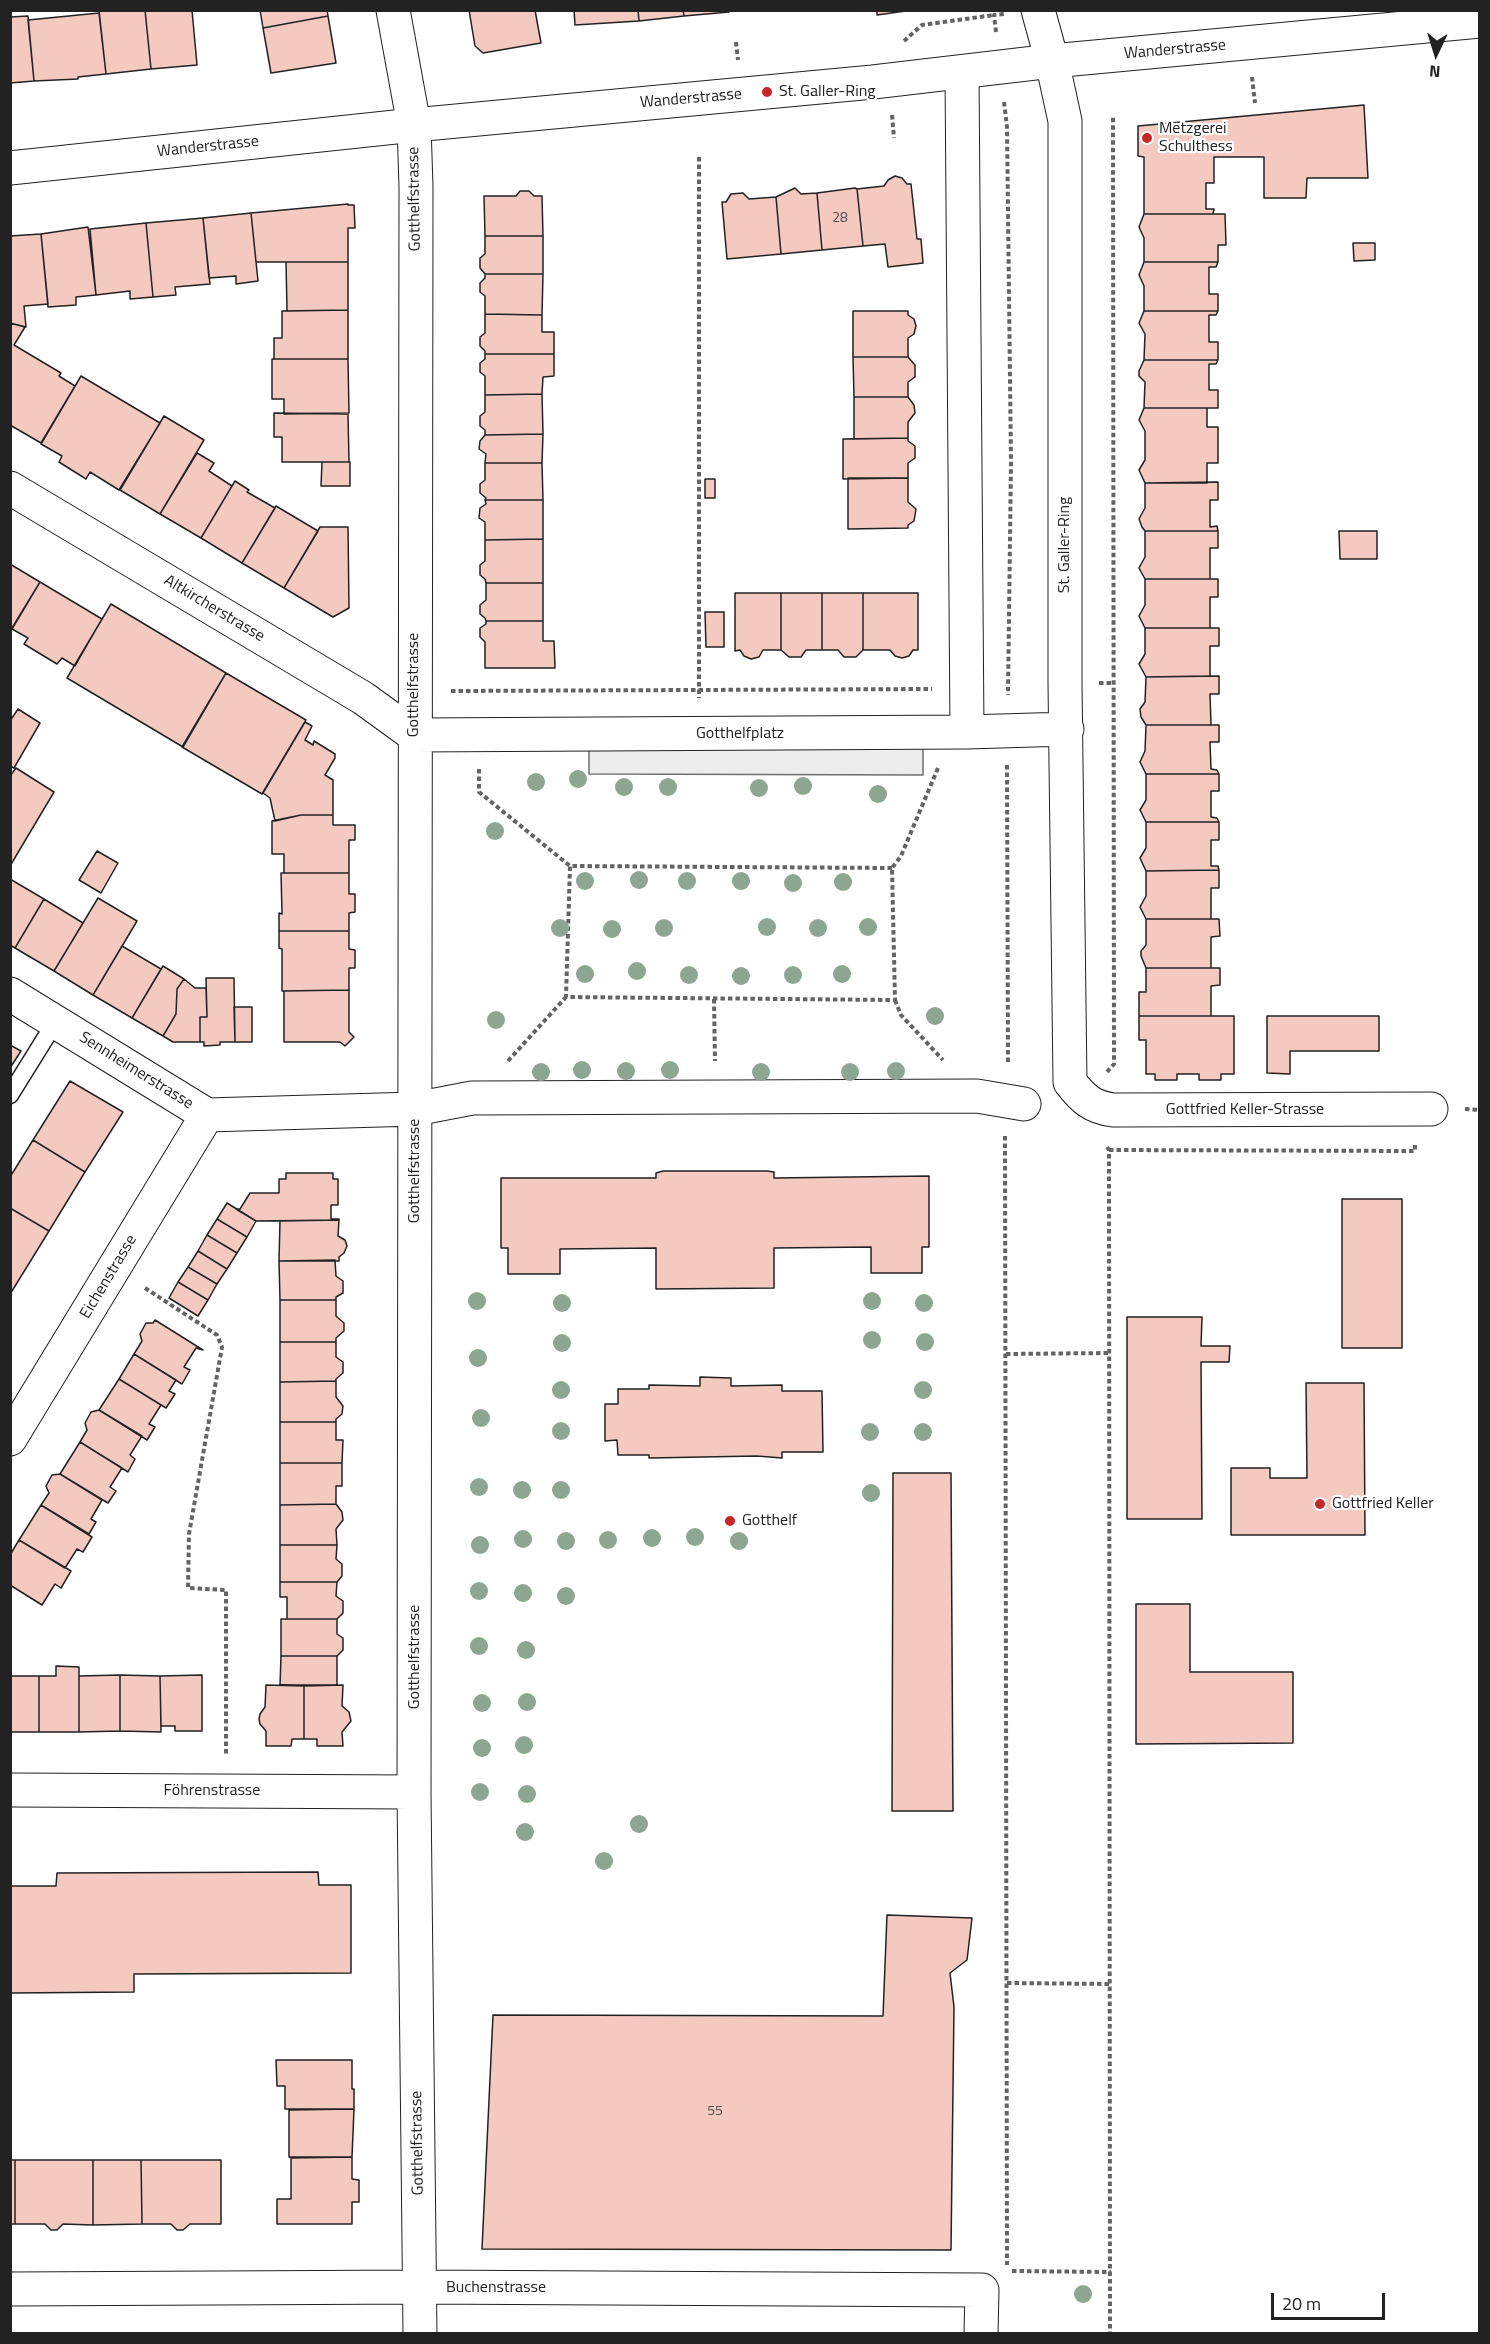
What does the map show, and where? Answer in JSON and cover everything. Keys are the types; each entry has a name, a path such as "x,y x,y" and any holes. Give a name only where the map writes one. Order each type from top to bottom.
{"street":[{"name":"Gotthelfstrasse","path":"393,10 414,125 416,187 414,1792 420,2334"},
{"name":"St. Galler-Ring","path":"1038,10 1065,121 1066,729 1070,1082"},
{"name":"Wanderstrasse","path":"10,168 414,125 962,73 1382,20 1479,21"},
{"path":"962,73 967,732"},
{"name":"Altkircherstrasse","path":"10,488 363,698 414,735"},
{"name":"Gotthelfplatz","path":"414,735 699,735 1066,729"},
{"name":"Sennheimerstrasse","path":"10,994 207,1114 415,1109 475,1098 977,1096 1024,1104"},
{"name":"Gottfried Keller-Strasse","path":"1070,1082 1082,1097 1096,1107 1113,1110 1431,1109"},
{"name":"Eichenstrasse","path":"10,1439 207,1114"},
{"name":"Föhrenstrasse","path":"10,1790 414,1792"},
{"path":"981,2334 994,2280"},
{"name":"Buchenstrasse","path":"10,2289 419,2288 994,2280"}],"lane":[{"path":"10,1095 56,1021"}],"path":[{"path":"901,43 922,26 994,15"},
{"path":"736,42 738,64"},
{"path":"892,114 894,138"},
{"path":"1070,1082 1107,1072 1114,1064 1113,116"},
{"path":"994,2280 1008,2260 1005,1125 1008,1114 1014,1108 1024,1104 1008,1073 1007,768 1011,462 1007,127"},
{"path":"699,158 699,735"},
{"path":"414,690 967,689"},
{"path":"478,691 479,792 570,866 892,868"},
{"path":"949,768 938,768 901,856 892,868 895,1000 901,1015 977,1096"},
{"path":"996,768 1007,768"},
{"path":"475,1098 566,997 570,866"},
{"path":"566,997 895,1000"},
{"path":"714,999 715,1097"},
{"path":"1105,1144 1109,1150 1110,2334"},
{"path":"114,1268 217,1335 222,1347 189,1534 188,1588 226,1590 225,1791"},
{"path":"1006,1354 1109,1353"},
{"path":"1007,1983 1111,1984"},
{"path":"994,2280 1111,2272"}],"shaded area":[{"path":"589,747 923,748 923,775 589,774"}],"building":[{"path":"99,10 145,10 151,69 106,74"},
{"path":"145,10 192,10 197,65 151,69"},
{"path":"260,10 327,10 328,16 263,28"},
{"path":"469,10 535,10 541,43 483,53 475,46"},
{"path":"574,10 638,10 639,21 575,25"},
{"path":"638,10 683,10 684,16 639,21"},
{"path":"683,10 729,10 729,12 684,16"},
{"path":"877,10 913,10 877,15"},
{"path":"99,13 106,74 78,77 78,79 34,81 28,20"},
{"path":"28,16 34,81 10,83 10,17"},
{"path":"328,16 336,63 271,73 263,28"},
{"path":"1364,105 1368,178 1307,178 1306,198 1264,198 1264,157 1214,157 1214,183 1206,183 1206,209 1214,209 1213,214 1144,214 1144,157 1138,156 1138,126"},
{"path":"895,176 911,184 917,239 921,239 923,263 888,267 885,244 863,246 857,189 884,186"},
{"path":"795,188 801,194 817,193 822,250 781,254 776,197"},
{"path":"857,189 863,246 822,250 817,193"},
{"path":"520,191 529,191 534,196 542,196 543,236 485,236 484,196 516,196"},
{"path":"743,193 749,199 776,197 781,254 727,259 722,202 726,202 731,194"},
{"path":"354,205 355,228 348,228 348,262 256,262 251,213"},
{"path":"251,213 258,281 236,284 236,276 209,278 203,218"},
{"path":"1144,214 1225,214 1226,245 1218,245 1218,262 1144,262 1144,238 1139,227"},
{"path":"203,218 210,284 175,287 176,295 153,297 146,223"},
{"path":"146,223 153,297 130,299 130,291 96,295 90,229"},
{"path":"88,227 96,295 76,297 76,305 48,307 41,234"},
{"path":"41,234 48,304 24,306 26,327 10,323 10,236"},
{"path":"485,236 543,236 543,274 485,274 480,268 480,258 485,254"},
{"path":"1353,243 1375,243 1375,260 1354,261"},
{"path":"286,262 348,262 348,310 287,311"},
{"path":"1144,262 1218,262 1216,267 1209,267 1209,294 1218,294 1218,311 1144,311 1144,286 1139,275"},
{"path":"485,274 543,274 542,315 485,314 485,296 480,292 480,283 485,278"},
{"path":"348,310 348,359 274,359 274,338 282,338 282,311"},
{"path":"853,311 908,311 908,315 914,319 916,326 914,334 908,338 908,357 853,357"},
{"path":"1144,311 1218,311 1216,315 1209,315 1209,342 1218,342 1218,360 1144,360 1145,334 1139,323"},
{"path":"485,314 542,315 542,332 554,332 554,354 485,354 480,346 480,337 485,333"},
{"path":"10,323 25,327 14,345 61,373 59,376 75,386 41,443 10,425"},
{"path":"485,354 554,354 554,376 543,377 542,394 485,395 485,376 480,372 480,363 485,359"},
{"path":"853,357 908,357 915,365 915,377 908,382 908,397 854,397"},
{"path":"272,359 348,359 349,413 284,414 284,399 272,399"},
{"path":"1144,360 1218,360 1216,364 1209,364 1209,390 1218,390 1218,408 1144,408 1145,382 1139,376 1139,371"},
{"path":"81,376 160,423 119,490 90,472 86,479 59,462 62,456 41,444"},
{"path":"542,394 543,434 485,435 485,430 480,426 480,416 485,412 485,395"},
{"path":"854,397 908,397 914,405 915,413 908,422 908,438 854,439"},
{"path":"1144,408 1207,408 1207,427 1218,427 1218,463 1207,463 1207,483 1145,483 1139,470 1145,460 1145,431 1139,420"},
{"path":"274,413 348,414 349,462 282,462 282,437 274,437"},
{"path":"164,416 204,440 160,514 120,490"},
{"path":"543,434 542,463 485,463 486,454 479,449 480,441 485,435"},
{"path":"908,438 908,441 915,446 915,458 908,463 908,478 843,479 843,439"},
{"path":"197,453 214,463 209,471 232,486 201,538 160,514"},
{"path":"322,462 350,462 350,486 321,486"},
{"path":"485,463 542,463 543,500 485,500 486,498 480,493 480,484 485,480"},
{"path":"848,478 908,478 908,502 916,509 914,521 908,525 908,528 848,529"},
{"path":"705,479 715,479 715,498 705,498"},
{"path":"235,481 249,490 247,492 275,508 242,563 201,538"},
{"path":"1218,482 1218,500 1210,500 1210,527 1217,526 1218,531 1145,531 1142,527 1139,519 1145,508 1145,483"},
{"path":"485,500 543,500 543,539 485,540 485,522 479,518 480,508 486,504"},
{"path":"276,506 318,531 284,588 242,563"},
{"path":"320,527 348,527 349,608 333,617 284,588"},
{"path":"1145,531 1218,531 1218,548 1210,548 1210,579 1145,579 1139,568 1145,557"},
{"path":"1339,531 1377,531 1377,559 1340,559"},
{"path":"543,539 543,583 486,583 480,575 480,565 485,561 485,540"},
{"path":"10,564 40,582 12,628 10,627"},
{"path":"1145,579 1218,579 1218,597 1210,597 1210,628 1145,628 1139,616 1145,605"},
{"path":"40,582 102,619 75,666 62,658 57,664 24,644 28,638 12,629"},
{"path":"486,583 543,583 543,621 486,621 480,614 480,605 486,600"},
{"path":"735,593 781,593 781,650 763,650 759,657 751,659 744,656 740,650 735,651"},
{"path":"781,593 822,593 822,650 806,650 801,657 789,657 781,650"},
{"path":"822,593 863,593 863,650 856,657 844,657 838,650 822,650"},
{"path":"863,593 918,593 918,650 913,650 909,656 902,658 895,656 890,650 863,650"},
{"path":"111,604 226,673 183,747 67,678"},
{"path":"705,612 724,612 724,647 706,647"},
{"path":"486,621 543,621 543,641 554,641 555,668 485,668 485,642 480,637 480,628 486,624"},
{"path":"1145,628 1219,628 1219,646 1210,646 1210,676 1146,677 1139,664 1145,654"},
{"path":"226,673 306,720 262,794 182,747"},
{"path":"1219,676 1219,694 1210,694 1211,725 1146,725 1141,717 1140,709 1145,702 1146,677"},
{"path":"18,709 40,723 14,768 10,766 10,721"},
{"path":"305,722 312,726 305,740 313,745 314,741 335,754 325,775 333,780 333,815 301,815 275,821 270,798 263,793"},
{"path":"1146,725 1219,725 1219,742 1210,742 1211,769 1217,770 1219,774 1146,774 1140,762 1145,751"},
{"path":"16,768 54,792 10,866 10,776"},
{"path":"1146,774 1219,774 1219,791 1211,791 1211,817 1217,818 1219,822 1146,822 1140,810 1146,800"},
{"path":"301,815 333,815 333,825 355,825 355,840 349,840 349,873 284,873 284,854 272,854 272,821"},
{"path":"1146,822 1219,822 1219,840 1211,840 1211,866 1218,866 1219,870 1146,871 1140,858 1146,848"},
{"path":"97,851 118,863 101,893 79,880"},
{"path":"1219,870 1219,888 1211,888 1211,919 1146,919 1140,907 1146,896 1146,871"},
{"path":"281,873 349,873 349,894 355,894 355,912 349,913 349,931 279,931 279,913 282,914"},
{"path":"10,879 44,899 15,948 10,945"},
{"path":"98,898 137,921 93,995 54,971"},
{"path":"44,899 83,923 54,971 15,948"},
{"path":"1146,919 1219,919 1220,936 1211,937 1211,968 1146,968 1141,951 1146,945"},
{"path":"279,931 349,931 349,949 355,950 355,968 349,968 349,990 282,991 282,949 279,948"},
{"path":"122,946 161,969 132,1018 93,995"},
{"path":"163,966 184,979 177,989 176,1014 163,1036 132,1018"},
{"path":"1146,968 1220,968 1220,985 1211,986 1211,1016 1139,1016 1139,992 1146,992"},
{"path":"206,978 234,978 235,1042 220,1042 220,1045 204,1046 204,1042 200,1042 200,1017 207,1017"},
{"path":"184,979 195,988 206,988 207,1017 200,1017 200,1042 173,1042 163,1036 176,1014 177,989"},
{"path":"349,990 349,1032 354,1037 345,1046 340,1042 284,1042 284,991"},
{"path":"234,1007 252,1007 252,1042 235,1042"},
{"path":"1139,1016 1234,1016 1234,1074 1221,1074 1221,1080 1199,1080 1199,1074 1177,1074 1177,1080 1155,1080 1155,1074 1146,1074 1146,1040 1139,1040"},
{"path":"1267,1016 1379,1016 1379,1051 1290,1051 1290,1074 1267,1073"},
{"path":"10,1045 21,1051 10,1068"},
{"path":"70,1081 123,1112 85,1172 33,1140"},
{"path":"33,1140 85,1172 49,1231 10,1208 10,1177"},
{"path":"663,1171 767,1171 774,1172 774,1178 929,1176 929,1247 922,1247 922,1273 871,1273 871,1247 774,1248 774,1288 656,1289 656,1248 560,1249 560,1274 508,1274 508,1248 501,1248 501,1178 656,1178 656,1173"},
{"path":"286,1173 333,1173 333,1179 338,1179 338,1205 331,1205 331,1219 339,1220 256,1221 236,1209 240,1209 250,1193 279,1193 279,1179 286,1179"},
{"path":"1342,1199 1402,1199 1402,1348 1342,1348"},
{"path":"227,1203 256,1221 247,1237 217,1219"},
{"path":"10,1208 49,1231 12,1291 10,1290"},
{"path":"217,1219 247,1237 237,1253 207,1235"},
{"path":"339,1220 338,1236 345,1240 347,1246 339,1257 339,1261 279,1261 280,1221"},
{"path":"207,1235 237,1253 227,1269 198,1251"},
{"path":"198,1251 227,1269 217,1284 188,1267"},
{"path":"335,1260 336,1276 343,1281 343,1293 336,1297 336,1300 280,1300 279,1261"},
{"path":"188,1267 217,1284 208,1300 178,1282"},
{"path":"178,1282 208,1300 198,1316 169,1298"},
{"path":"280,1300 336,1300 336,1316 344,1323 344,1331 336,1338 336,1342 280,1342"},
{"path":"1127,1317 1202,1317 1201,1346 1230,1346 1229,1362 1201,1362 1202,1519 1127,1519"},
{"path":"155,1320 203,1350 196,1348 184,1367 190,1370 182,1384 134,1354 142,1341 140,1334 146,1323 153,1323"},
{"path":"280,1342 336,1342 336,1357 343,1362 343,1373 336,1381 280,1382"},
{"path":"134,1354 176,1380 169,1391 175,1394 166,1408 119,1379"},
{"path":"700,1377 731,1378 731,1386 782,1385 782,1391 822,1391 823,1452 782,1452 782,1458 757,1456 649,1458 649,1455 618,1455 617,1440 605,1441 605,1404 618,1404 618,1389 649,1389 649,1385 700,1386"},
{"path":"119,1379 161,1405 149,1424 155,1427 147,1440 99,1410"},
{"path":"336,1381 336,1397 343,1406 342,1414 336,1422 280,1422 280,1382"},
{"path":"1306,1383 1364,1383 1365,1535 1231,1535 1231,1468 1270,1468 1270,1478 1307,1478"},
{"path":"99,1410 142,1436 130,1455 135,1459 128,1472 80,1442 87,1430 85,1423 91,1412"},
{"path":"280,1422 336,1422 336,1440 343,1440 342,1463 280,1463"},
{"path":"80,1442 122,1468 110,1487 116,1491 108,1503 60,1474"},
{"path":"280,1463 342,1463 342,1486 336,1486 336,1504 280,1505"},
{"path":"893,1473 951,1473 953,1811 892,1811"},
{"path":"60,1474 102,1500 91,1519 96,1522 89,1534 41,1505 49,1493 46,1486 52,1475"},
{"path":"336,1504 342,1512 343,1520 336,1529 337,1545 280,1545 280,1505"},
{"path":"41,1505 92,1537 83,1552 77,1549 65,1568 19,1540"},
{"path":"19,1540 71,1571 61,1588 55,1584 42,1605 10,1585 10,1555"},
{"path":"280,1545 337,1545 336,1559 342,1564 342,1576 337,1582 280,1582"},
{"path":"280,1582 337,1582 336,1596 343,1601 343,1613 337,1619 287,1619 287,1597 280,1597"},
{"path":"1136,1604 1190,1604 1190,1672 1293,1672 1293,1743 1136,1744"},
{"path":"281,1619 337,1619 337,1634 343,1638 343,1650 337,1656 281,1656"},
{"path":"281,1656 337,1656 337,1685 280,1685"},
{"path":"56,1666 79,1667 79,1732 39,1732 39,1676 56,1676"},
{"path":"120,1675 120,1731 79,1732 79,1676"},
{"path":"120,1675 160,1676 161,1732 120,1731"},
{"path":"202,1675 202,1731 175,1731 175,1726 161,1726 160,1676"},
{"path":"10,1676 39,1676 39,1732 10,1732"},
{"path":"266,1685 304,1686 304,1739 292,1739 291,1746 266,1746 266,1731 259,1719 265,1707"},
{"path":"343,1685 342,1706 349,1712 351,1721 342,1732 343,1746 317,1746 317,1739 304,1739 304,1686"},
{"path":"318,1872 319,1885 351,1885 351,1973 134,1974 134,1992 10,1993 10,1886 56,1886 57,1873"},
{"path":"887,1915 972,1918 967,1960 950,1973 954,2007 951,2250 482,2249 493,2015 883,2016"},
{"path":"276,2060 352,2060 354,2109 285,2109 285,2086 277,2086"},
{"path":"354,2109 352,2157 289,2157 289,2110"},
{"path":"352,2157 352,2179 359,2180 359,2202 352,2202 352,2224 277,2224 277,2199 291,2199 291,2158"},
{"path":"10,2160 15,2160 15,2224 10,2224"},
{"path":"15,2160 93,2160 93,2225 63,2224 57,2230 51,2230 45,2224 15,2224"},
{"path":"93,2160 141,2160 142,2224 93,2225"},
{"path":"141,2160 221,2160 221,2224 190,2224 183,2230 177,2230 171,2224 142,2224"}],"place":[{"name":"St. Galler-Ring","path":"767,92"},
{"name":"Metzgerei Schulthess","path":"1147,138"},
{"name":"Gottfried Keller","path":"1320,1504"},
{"name":"Gotthelf","path":"730,1521"}]}
